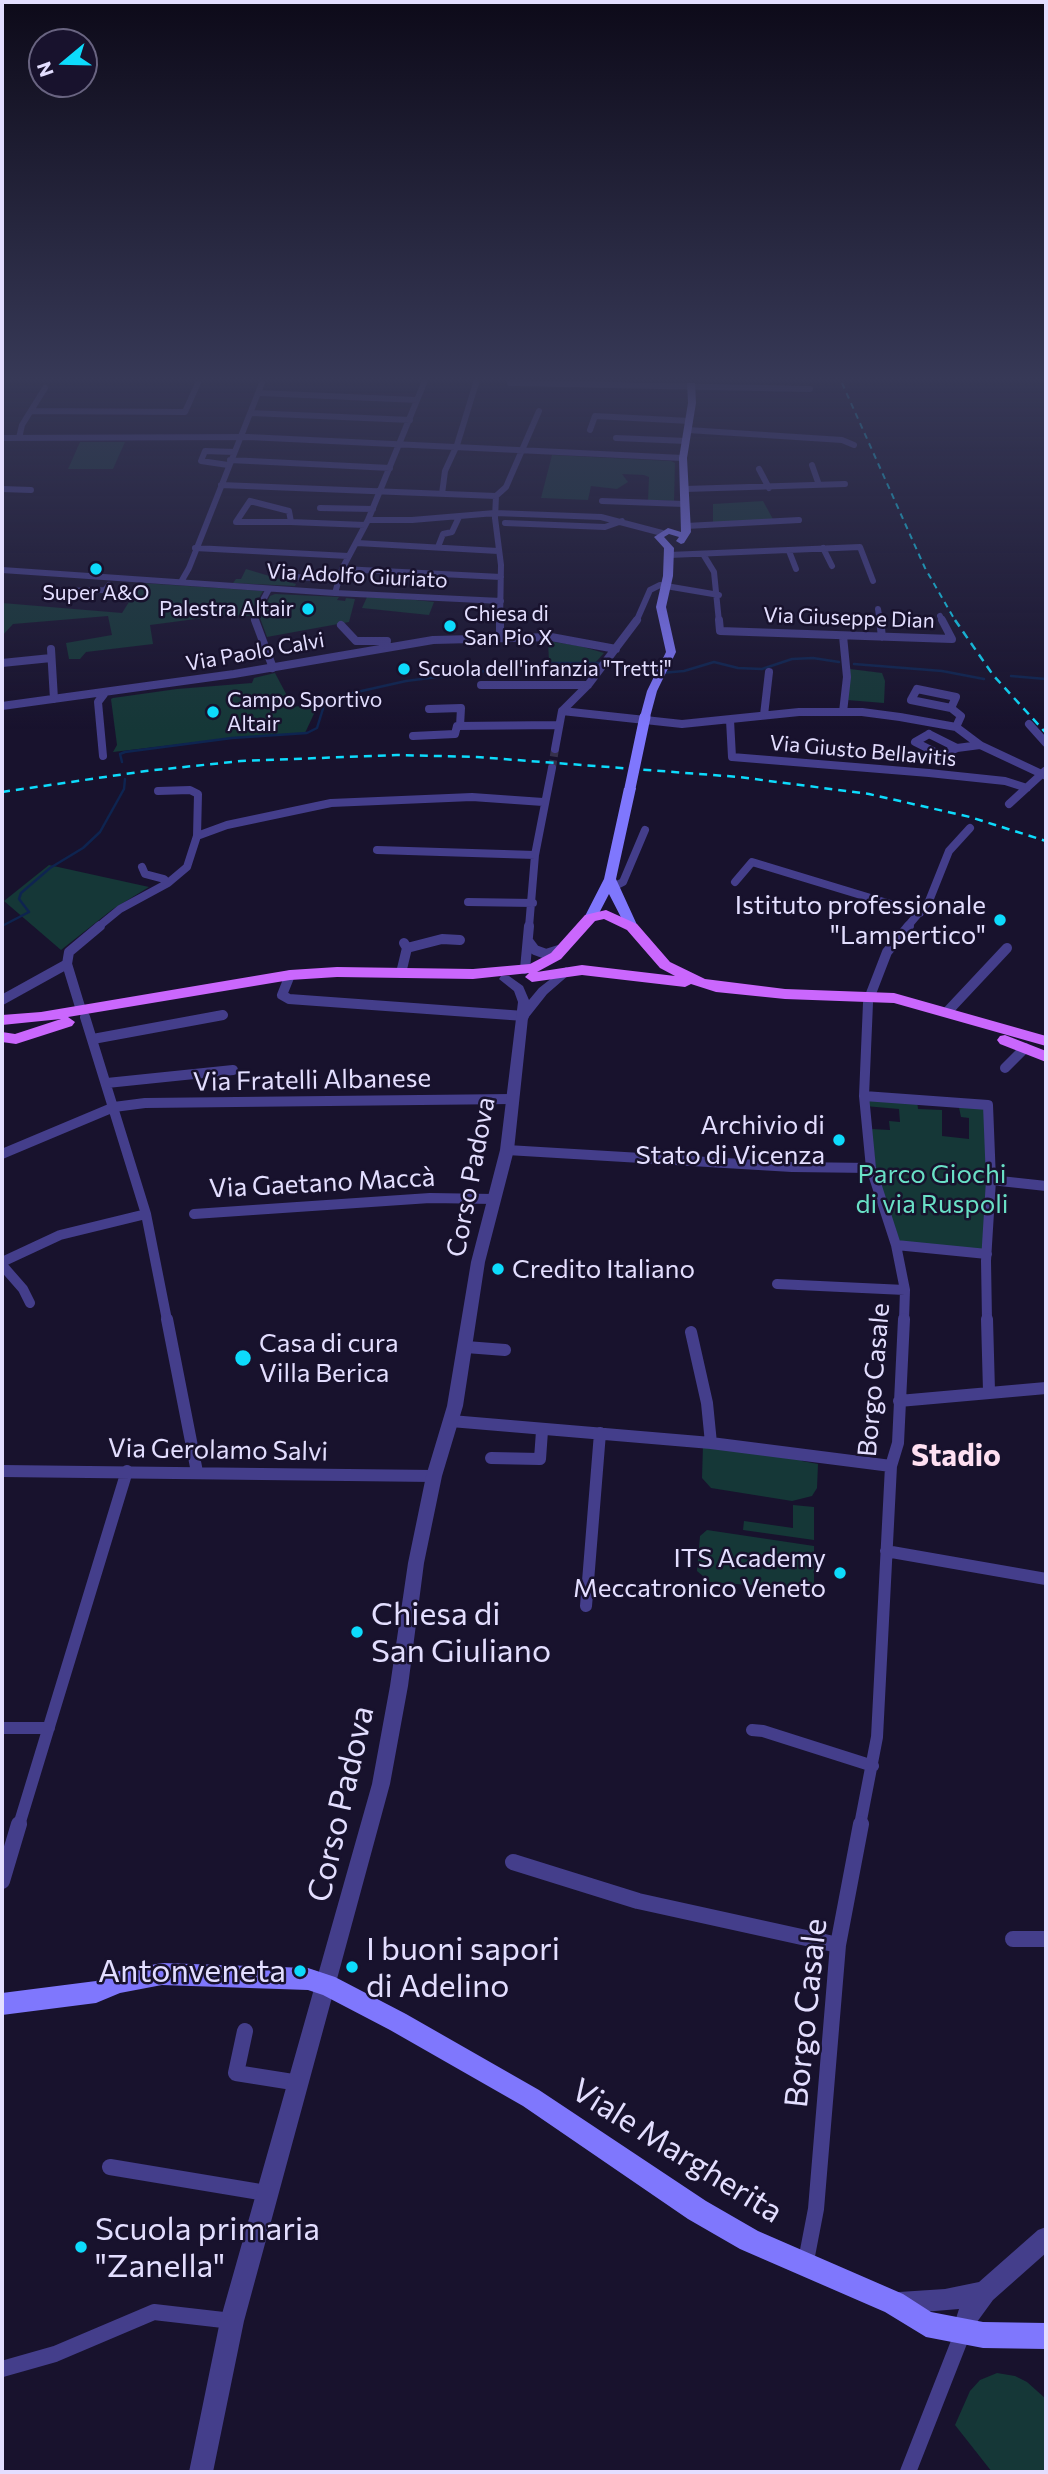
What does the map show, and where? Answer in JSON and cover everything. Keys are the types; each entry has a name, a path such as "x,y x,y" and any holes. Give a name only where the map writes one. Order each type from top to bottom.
{"main road":[{"path":"582,970 571,962 569,955 611,883 652,691 670,657 668,630 661,607 673,555 684,530 684,498"},
{"path":"666,535 679,527 684,530"},
{"path":"666,535 684,530"},
{"path":"666,535 673,555"},
{"path":"611,883 632,927 660,971"},
{"path":"473,974 505,979 524,974 546,963 585,924 611,915 632,927"},
{"path":"11,1021 83,1013 290,975 337,972 524,974 582,970 660,971 716,987 912,1002 1046,1041"},
{"path":"869,1000 963,1024 1046,1057"},
{"path":"11,1039 83,1013"},
{"path":"11,1021 31,1025 11,1039"},
{"name":"Viale Margherita","path":"2,2004 96,1992 119,1982 162,1974 308,1979 327,1985 531,2098 696,2210 749,2240 894,2303 926,2324 983,2335 1046,2336"}],"street":[{"path":"181,582 215,498"},
{"path":"335,593 342,569 377,498"},
{"path":"496,498 501,577 500,638"},
{"path":"291,522 289,511 250,501 236,522 284,524 367,522 495,513 601,517 666,535"},
{"path":"602,501 684,504"},
{"path":"320,508 373,509"},
{"path":"438,547 443,534 452,532 458,517"},
{"path":"684,530 799,520"},
{"path":"505,523 605,527 622,521"},
{"path":"357,543 498,551"},
{"path":"673,555 860,547 873,581"},
{"path":"195,548 348,556"},
{"path":"823,548 832,566"},
{"path":"789,551 796,569"},
{"path":"555,749 562,711 588,685 637,621 649,593 719,595 715,572 704,554"},
{"path":"342,569 501,577"},
{"name":"Via Adolfo Giuriato","path":"2,570 269,589 501,601"},
{"path":"294,577 339,579"},
{"path":"61,591 97,592 105,590 108,585"},
{"path":"269,589 255,615 255,625 273,668"},
{"name":"Via Giuseppe Dian","path":"719,595 717,615 720,631 952,639 940,616"},
{"path":"878,609 881,637"},
{"name":"Via Paolo Calvi","path":"341,625 356,641 411,643 551,637 616,649"},
{"path":"843,636 847,677 843,712"},
{"name":"Via Paolo Calvi","path":"2,706 104,694 273,668 411,643"},
{"path":"51,649 54,699"},
{"path":"2,663 51,658"},
{"path":"764,715 769,672"},
{"path":"481,685 588,685"},
{"path":"951,708 956,697 917,689 911,700 951,708 961,716 956,727"},
{"path":"103,756 98,702 104,694"},
{"path":"429,709 461,708 460,726"},
{"path":"562,711 674,723 764,715 843,712 900,717 956,727 980,745 1045,773 1009,804"},
{"name":"Via Giusto Bellavitis","path":"730,720 732,755 1005,781 1027,788"},
{"path":"1029,724 1046,743"},
{"path":"413,736 455,734 457,726 558,728"},
{"path":"957,748 929,734 915,742 941,755 957,748 980,745"},
{"path":"720,755 732,755"},
{"path":"524,974 533,904 535,855 552,768"},
{"path":"158,791 190,790 198,794 197,836 187,867 168,883 120,909 90,933 69,952 67,964 107,1083 146,1214 197,1472"},
{"path":"197,836 227,825 331,803 545,797"},
{"name":"Borgo Casale","path":"805,2266 816,2209 838,1945 877,1737 891,1466 898,1443 905,1290 897,1245 880,1202 871,1168 864,1096 864,1048 869,1000 887,952 929,901 949,851 970,828"},
{"path":"611,883 623,881 646,830"},
{"path":"377,850 535,855"},
{"path":"735,882 752,862 920,913"},
{"path":"142,867 145,874 164,879 168,883"},
{"path":"468,902 533,904"},
{"path":"401,973 405,945 442,939 460,940"},
{"path":"529,942 535,950 546,954 562,948"},
{"path":"947,1012 1007,948"},
{"path":"2,1000 67,964"},
{"path":"290,975 282,995 289,999 523,1016 543,991 566,971"},
{"name":"Corso Padova","path":"201,2472 232,2321 266,2193 327,1985 380,1784 399,1686 416,1563 434,1476 451,1421 466,1347 478,1262 507,1150 523,1016 522,994 515,984 505,979"},
{"path":"93,1039 223,1015"},
{"path":"1005,1068 1025,1048"},
{"path":"107,1083 233,1070"},
{"path":"864,1096 988,1105 989,1391"},
{"name":"Via Fratelli Albanese","path":"2,1154 114,1107 145,1103 512,1099"},
{"path":"507,1150 792,1167 871,1168"},
{"path":"990,1180 1046,1186"},
{"name":"Via Gaetano Maccà","path":"194,1213 430,1198 494,1199"},
{"path":"30,1303 23,1289 2,1264 60,1235 146,1214"},
{"path":"897,1245 987,1254"},
{"path":"777,1284 905,1290"},
{"path":"691,1332 707,1403 711,1443"},
{"path":"466,1347 505,1350"},
{"path":"900,1401 1046,1388"},
{"path":"451,1421 542,1431 600,1433 711,1443 891,1466"},
{"path":"491,1458 540,1459 542,1431"},
{"path":"586,1606 600,1433"},
{"name":"Via Gerolamo Salvi","path":"2,1471 434,1476"},
{"path":"2,1881 127,1471"},
{"path":"886,1551 1046,1579"},
{"path":"2,1727 49,1728"},
{"path":"752,1730 764,1731 873,1766"},
{"path":"513,1862 638,1901 838,1945"},
{"path":"1013,1939 1046,1939"},
{"path":"245,2031 236,2073 299,2083"},
{"path":"110,2167 266,2193"},
{"path":"908,2472 960,2346 967,2317 985,2292 1046,2238"},
{"path":"894,2303 944,2300 985,2292"},
{"path":"2,2370 55,2354 154,2312 232,2321"}],"green space":[{"path":"648,498 674,498 674,501"},
{"path":"763,501 774,521 713,523 713,504"},
{"path":"246,569 296,584 233,583 236,579 241,579"},
{"path":"141,583 263,591 254,607 244,607 241,612 251,613 250,616 226,615 150,625 153,644 86,652 80,659 69,659 66,643 112,635 108,616 13,624 2,636 2,603 122,613"},
{"name":"Palestra Altair","path":"270,596 339,597 337,600 345,601 346,598 355,599 349,622 267,637 260,618"},
{"path":"367,597 434,602 429,615 362,608"},
{"path":"548,641 604,653 595,663 549,662"},
{"path":"850,669 882,673 885,681 884,703 847,700"},
{"name":"Campo Sportivo Altair","path":"275,673 293,707 319,703 305,733 232,738 113,752 117,745 113,698 252,683 254,678"},
{"path":"49,865 149,887 113,909 61,950 4,901"},
{"name":"Parco Giochi di via Ruspoli","path":"864,1096 917,1100 918,1109 942,1110 942,1136 969,1139 969,1118 961,1117 958,1103 987,1106 987,1254 896,1245 880,1202 871,1129 890,1130 889,1121 900,1122 899,1109 865,1106"},
{"path":"703,1445 801,1456 802,1461 818,1464 817,1488 812,1496 792,1501 711,1488 702,1478"},
{"path":"793,1505 814,1507 814,1540 743,1530 744,1521 793,1528"},
{"path":"707,1530 814,1546 814,1590 710,1582 697,1571 700,1536"},
{"path":"997,2373 1015,2376 1027,2382 1046,2399 1046,2472 992,2472 955,2425 970,2391 980,2380"}],"waterway":[{"path":"616,667 650,674 684,671 714,662 738,668 762,669 792,659 813,658 839,662"},
{"path":"122,762 120,754 125,752 232,738 307,733 317,728 326,699 406,681 548,663 602,663"},
{"path":"854,664 942,671 984,679"},
{"path":"1011,676 1046,679"},
{"path":"2,926 29,912 19,899 21,893 50,868 83,848 100,832 124,789 125,779"}],"tunnel":[{"path":"552,768 555,749"}],"railway":[{"path":"894,498 925,568 956,622"},
{"path":"955,620 993,675 1046,733"},
{"path":"2,792 146,771 241,761 397,755 477,757 739,777 869,794 970,817 1046,841"}],"place":[{"name":"Super A&O","path":"96,569"},
{"name":"Palestra Altair","path":"308,609"},
{"name":"Chiesa di San Pio X","path":"450,626"},
{"name":"Scuola dell'infanzia \"Tretti\"","path":"404,669"},
{"name":"Campo Sportivo Altair","path":"213,712"},
{"name":"Istituto professionale \"Lampertico\"","path":"1000,920"},
{"name":"Archivio di Stato di Vicenza","path":"839,1140"},
{"name":"Credito Italiano","path":"498,1269"},
{"name":"Casa di cura Villa Berica","path":"243,1358"},
{"name":"ITS Academy Meccatronico Veneto","path":"840,1573"},
{"name":"Chiesa di San Giuliano","path":"357,1632"},
{"name":"I buoni sapori di Adelino","path":"352,1967"},
{"name":"Antonveneta","path":"300,1971"},
{"name":"Scuola primaria \"Zanella\"","path":"81,2247"}],"district":[{"name":"Stadio","path":"956,1456"}]}
